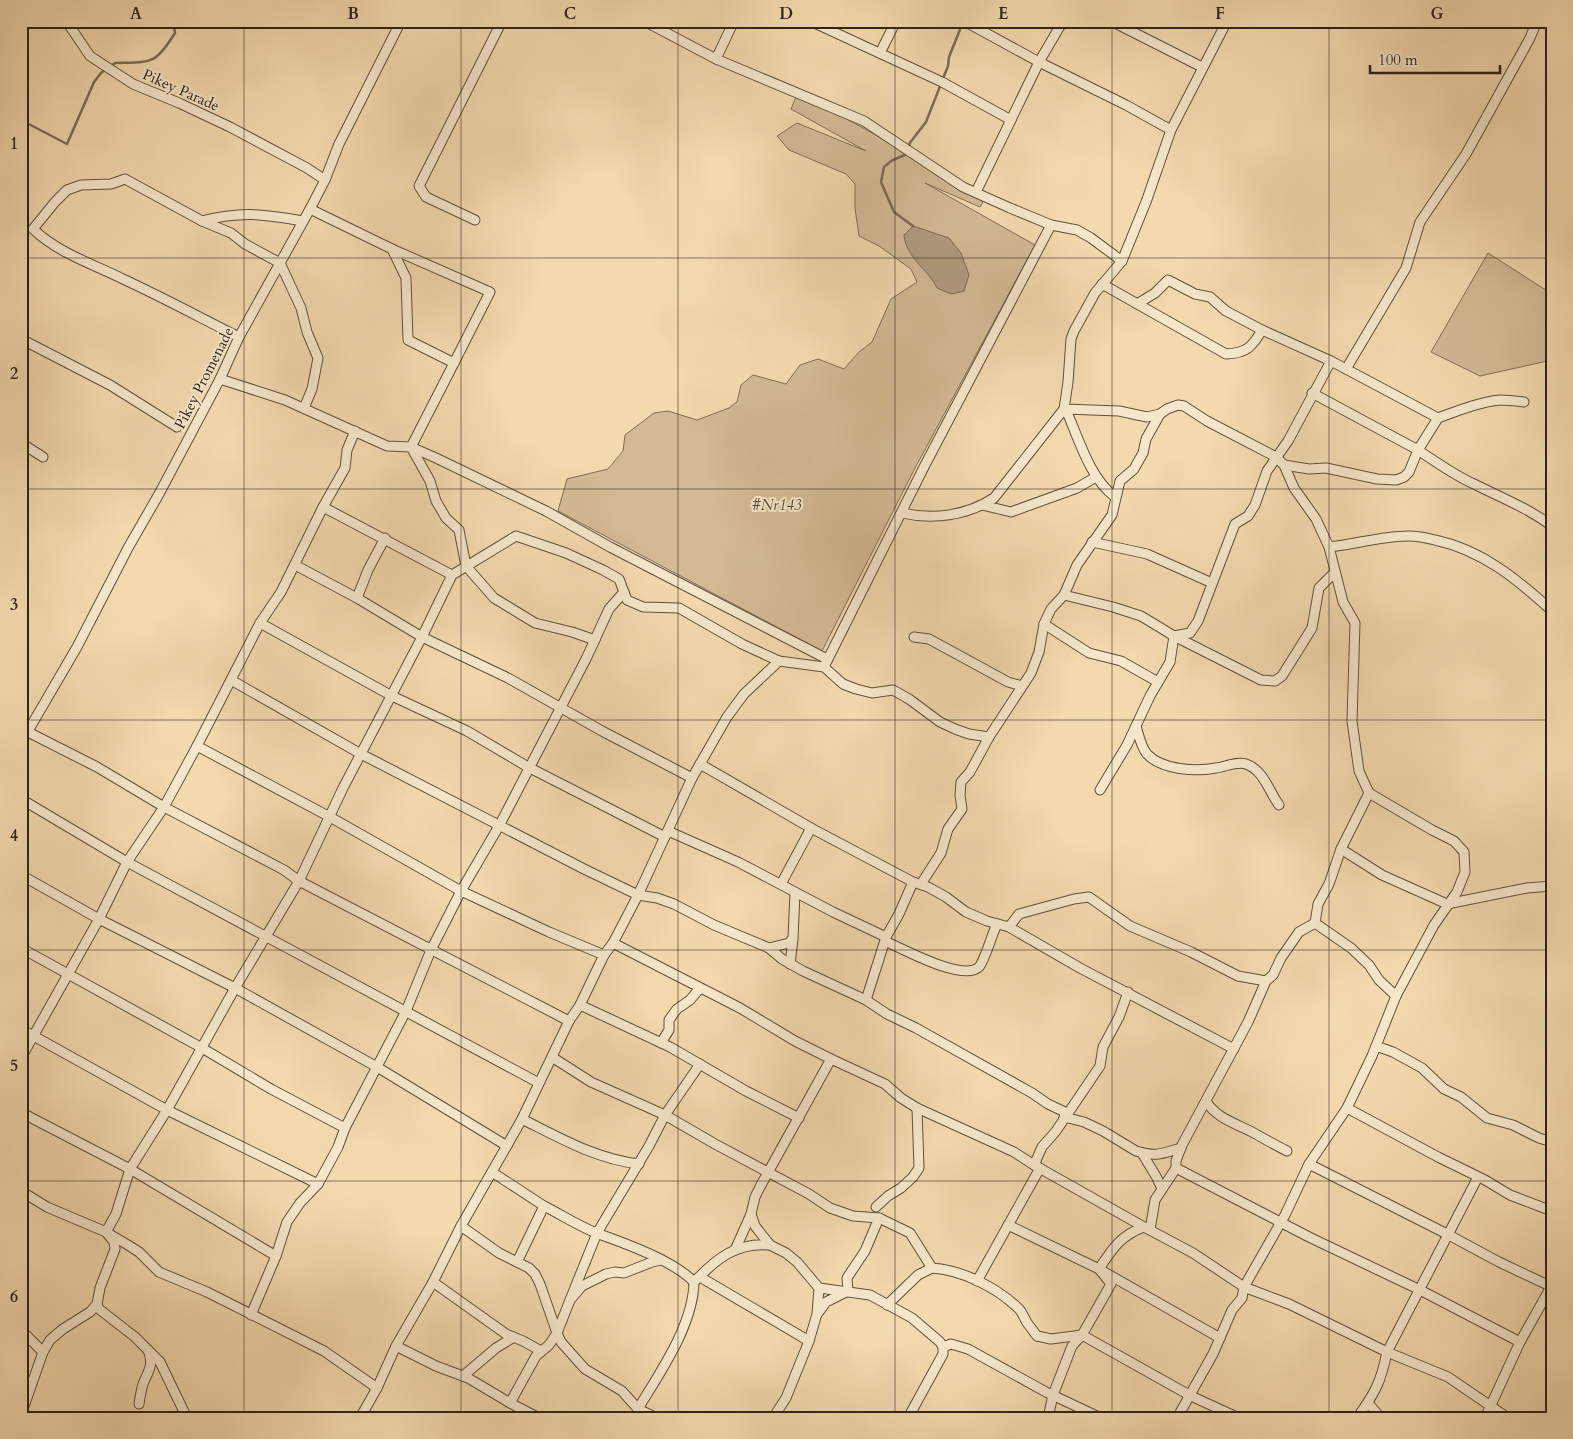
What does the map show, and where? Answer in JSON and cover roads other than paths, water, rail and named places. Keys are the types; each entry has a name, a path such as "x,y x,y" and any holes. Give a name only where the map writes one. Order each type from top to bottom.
{"street":[{"name":"Pikey Parade","path":"58,21 70,23 90,56 133,84 188,107 307,168 325,180"},
{"name":"Pikey Promenade","path":"21,743 77,647 128,548 220,379 239,337 310,209 325,180 339,144 401,21"},
{"path":"475,220 426,197 419,186 502,21"},
{"path":"644,21 716,59 864,121 963,187 1051,224 1077,230 1122,261"},
{"path":"716,59 734,21"},
{"path":"810,21 942,82 1011,120"},
{"path":"880,54 896,21"},
{"path":"964,21 1171,130"},
{"path":"976,192 1039,62 1062,21"},
{"path":"1111,21 1202,67"},
{"path":"1115,497 1107,491 1096,477 1065,410 1071,339 1102,284 1122,261 1156,175 1171,130 1227,21"},
{"path":"1346,369 1406,268 1420,222 1466,154 1530,38 1537,21"},
{"path":"239,337 64,251 40,236 33,229 67,190 81,185 111,184 124,179 202,221 231,233 246,244 280,263 301,308 307,332 318,358 312,389 304,408"},
{"path":"310,209 392,249 490,292 411,447"},
{"path":"202,221 230,215 246,214 275,216 303,221"},
{"path":"825,663 924,467 1051,224"},
{"path":"392,249 406,278 408,340 454,363"},
{"path":"1136,304 1155,293 1168,280 1195,294 1210,297 1226,310 1262,330 1331,361 1438,418"},
{"path":"1102,284 1226,354 1240,353 1248,349 1254,344 1262,330"},
{"path":"21,339 110,385 177,427"},
{"path":"1174,636 1190,633 1198,621 1236,524 1248,516 1255,505 1267,471 1288,441 1312,393 1331,361"},
{"path":"220,379 304,408 387,446 411,447 546,511 825,663 842,684 872,693 893,690 909,699 940,722 968,734 989,737"},
{"path":"1312,393 1418,450 1442,467 1472,484 1530,511 1552,526"},
{"path":"1284,465 1310,469 1326,468 1377,479 1396,480 1404,477 1409,472 1418,450 1438,418 1455,411 1502,400 1524,402"},
{"path":"1065,410 1119,411 1146,417 1160,414 1178,404 1276,457 1284,465 1294,488 1316,519 1329,547 1343,602 1355,623 1352,721 1359,771 1369,792 1454,841 1464,852 1466,872 1457,892 1434,925 1396,996 1376,1046 1347,1108 1309,1164 1281,1222 1244,1287 1242,1298 1232,1310 1191,1396 1177,1418"},
{"path":"902,513 918,517 946,516 982,505 994,498 1065,410"},
{"path":"866,1000 886,939 917,883 941,853 948,829 962,809 961,782 970,772 989,737 1031,673 1036,662 1044,624 1051,609 1064,595 1077,565 1112,515 1120,481 1134,469 1143,453 1146,439 1160,414"},
{"path":"21,1058 99,919 127,862 164,807 198,746 260,623 281,592 323,507 345,468 347,450 355,432"},
{"path":"21,443 44,457"},
{"path":"411,447 430,482 436,501 446,518 459,530 466,566 494,598 535,623 595,640"},
{"path":"982,505 1011,512 1077,488 1096,477"},
{"path":"323,507 452,575"},
{"path":"106,1232 116,1214 130,1169 167,1110 235,988 300,881 361,754 452,575 516,536 566,553 603,570 619,579 627,600 644,607 679,608 742,644 779,662 825,663"},
{"path":"1329,547 1409,536 1446,542 1485,559 1521,583 1552,611"},
{"path":"357,598 368,570 385,538"},
{"path":"1092,542 1147,554 1212,583"},
{"path":"295,564 422,637 508,678 560,708 692,778"},
{"path":"1064,595 1141,616 1174,636 1261,680 1274,681 1282,676 1312,628 1319,588 1336,572"},
{"path":"251,1315 288,1222 300,1203 318,1184 338,1147 344,1128 406,1011 431,950 461,892 499,826 609,610 624,592"},
{"path":"260,623 392,696 467,731 528,767 667,834 738,862 795,893 942,966 961,971 973,971 980,966 997,924"},
{"path":"1044,624 1089,652 1121,661 1158,682"},
{"path":"1100,790 1127,745 1150,696 1170,662 1174,636"},
{"path":"914,637 929,640 1008,682 1022,686"},
{"path":"378,1418 361,1416 377,1388 396,1346 433,1282 461,1226 522,1119 569,1021 638,895 692,778 727,717 744,694 779,662"},
{"path":"231,680 361,754 499,826 638,895 657,898 674,904 714,926 769,948 790,964 866,1000 887,1014 916,1028 1032,1093 1066,1115 1104,1131 1136,1151 1154,1156 1181,1148"},
{"path":"1136,726 1146,754 1164,766 1214,769 1246,764 1257,770 1279,805"},
{"path":"28,732 140,791 164,807 261,858 300,881 569,1021"},
{"path":"198,746 330,817 461,892 604,955"},
{"path":"700,764 812,828 946,897 966,912 1009,927 1080,968 1234,1049"},
{"path":"1315,923 1318,904 1329,884 1341,849 1369,792"},
{"path":"21,799 127,862 539,1083"},
{"path":"781,884 812,828"},
{"path":"1341,849 1382,875 1447,904 1527,888 1552,886"},
{"path":"21,876 99,919 235,988 377,1067 507,1146"},
{"path":"790,964 795,893"},
{"path":"1009,927 1018,914 1074,899 1089,897 1130,926 1191,952 1238,976 1266,981"},
{"path":"1147,1229 1155,1200 1176,1168 1176,1161 1181,1148 1248,1022 1266,981 1273,975 1281,958 1299,932 1315,923"},
{"path":"1315,923 1351,948 1369,965 1379,980 1396,996"},
{"path":"769,948 789,943 793,938"},
{"path":"613,943 740,1008 795,1041 885,1084 901,1098 917,1108 996,1142 1147,1229 1193,1253 1244,1287 1289,1304 1387,1352 1448,1377 1508,1418"},
{"path":"21,948 344,1128"},
{"path":"661,1043 669,1030 669,1020 677,1009 690,1000 700,988"},
{"path":"978,1282 1037,1166 1042,1147 1056,1131 1100,1066 1103,1047 1119,1018 1128,992"},
{"path":"580,1004 661,1043 746,1091 799,1118"},
{"path":"21,1029 167,1110 318,1184"},
{"path":"1376,1046 1393,1052 1422,1068 1444,1089 1461,1097 1487,1118 1513,1125 1539,1138 1552,1142"},
{"path":"552,1057 592,1082 664,1115 809,1194 838,1212 853,1216 879,1218 910,1233 932,1268"},
{"path":"735,1250 755,1197 831,1059"},
{"path":"510,1404 541,1351 557,1333 597,1233 638,1164 664,1115 700,1064"},
{"path":"1206,1101 1211,1110 1226,1120 1287,1151"},
{"path":"876,1207 913,1177 918,1168 917,1108"},
{"path":"1347,1108 1510,1195 1552,1211"},
{"path":"21,1110 24,1114 130,1169 276,1256"},
{"path":"21,1122 33,1118"},
{"path":"522,1119 601,1157 638,1164"},
{"path":"1142,1153 1158,1178 1162,1189"},
{"path":"1309,1164 1492,1258 1551,1286 1520,1342 1485,1418"},
{"path":"1176,1168 1520,1342"},
{"path":"492,1172 544,1206 597,1233 662,1260 809,1341"},
{"path":"1357,1418 1368,1403 1383,1375 1387,1352 1478,1177"},
{"path":"21,1192 47,1207 106,1232 139,1252 159,1272 207,1292 324,1351 377,1388"},
{"path":"517,1262 544,1206"},
{"path":"750,1214 755,1226 770,1245"},
{"path":"848,1291 847,1278 865,1251 879,1218"},
{"path":"1008,1225 1099,1269 1220,1338"},
{"path":"461,1226 499,1252 529,1268 535,1274 540,1284 561,1342 585,1369 622,1391 637,1413 657,1418"},
{"path":"1099,1269 1109,1253 1121,1240 1132,1231 1147,1229"},
{"path":"21,1415 43,1352 50,1340 63,1329 90,1312 96,1304 115,1249 114,1242 106,1232"},
{"path":"637,1413 680,1334 694,1300 697,1279 712,1263 735,1250 761,1244 770,1245 786,1253 797,1262 819,1288 870,1295 921,1324 940,1342 943,1347 943,1354 908,1418"},
{"path":"570,1300 582,1286 599,1277 615,1272 624,1273 662,1260"},
{"path":"887,1305 898,1292 918,1275 932,1268 948,1269 997,1292 1020,1309 1027,1323 1037,1336 1051,1339 1082,1336 1191,1396 1239,1418"},
{"path":"1048,1418 1053,1395 1072,1346 1082,1336 1111,1284 1099,1269"},
{"path":"433,1282 488,1323 541,1351"},
{"path":"773,1418 786,1398 809,1341 817,1314 819,1288"},
{"path":"817,1314 826,1302 848,1291"},
{"path":"96,1304 99,1309 135,1337 160,1362 187,1418"},
{"path":"21,1330 43,1352"},
{"path":"463,1376 496,1348 514,1338"},
{"path":"943,1347 952,1344 968,1349 1053,1395 1101,1418"},
{"path":"396,1346 436,1366 463,1376 510,1404 539,1418"},
{"path":"139,1404 143,1384 150,1370 151,1363 148,1350"},
{"path":"1368,1403 1381,1418"}],"waterway":[{"path":"111,66 115,63 145,62 157,56 175,33 173,21"},
{"path":"911,149 909,144 926,122 963,22"},
{"path":"21,120 67,144 94,82 106,69"},
{"path":"909,153 891,161 884,167 881,182 894,212 913,226"}],"park label":[{"name":"#Nr143","path":"776,505"}]}
